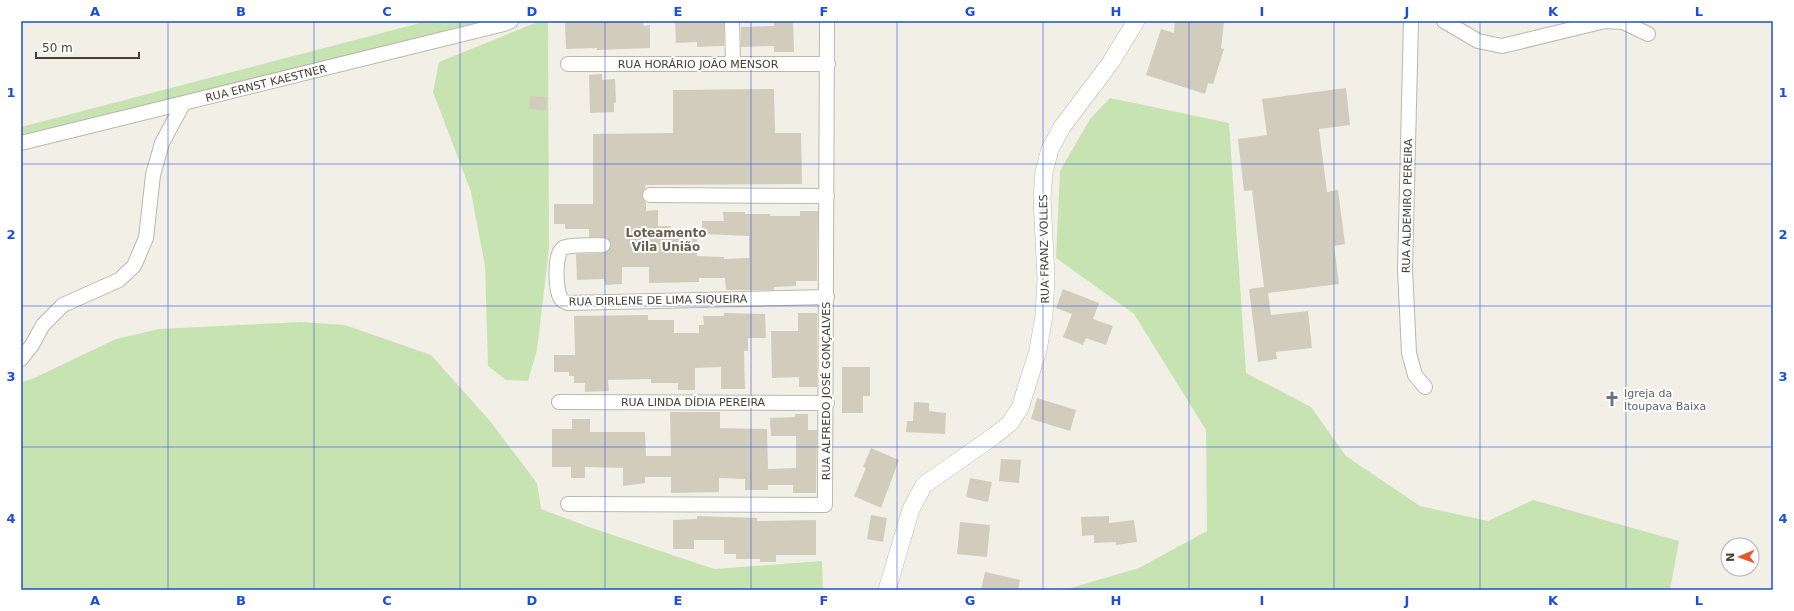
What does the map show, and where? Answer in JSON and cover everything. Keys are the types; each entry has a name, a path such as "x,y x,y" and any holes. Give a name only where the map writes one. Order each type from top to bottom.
{"street":[{"name":"RUA ERNST KAESTNER","path":"21,143 183,104 511,21"},
{"path":"732,21 733,64"},
{"name":"RUA ALFREDO JOSÉ GONÇALVES","path":"568,504 825,505 827,403 827,21"},
{"name":"RUA FRANZ VOLLES","path":"887,590 909,514 915,498 924,485 994,436 1010,423 1020,408 1038,350 1044,316 1046,278 1042,198 1044,172 1050,149 1062,127 1110,62 1136,21"},
{"name":"RUA ALDEMIRO PEREIRA","path":"1411,21 1405,269 1409,353 1415,375 1425,387"},
{"path":"1444,21 1478,41 1502,46 1605,21 1623,22 1648,34"},
{"name":"RUA HORÁRIO JOÃO MENSOR","path":"568,64 828,64"},
{"path":"21,359 32,345 43,325 63,306 119,280 134,266 146,238 153,175 162,143 183,104"},
{"path":"650,195 827,196"},
{"name":"RUA DIRLENE DE LIMA SIQUEIRA","path":"603,245 564,247 559,251 556,256 558,292 562,300 568,303 827,297"},
{"name":"RUA LINDA DÍDIA PEREIRA","path":"559,402 827,403"}],"green space":[{"path":"428,21 485,21 21,137 21,127"},
{"path":"540,21 548,21 549,248 537,350 528,381 506,380 488,366 485,266 471,192 433,92 439,62"},
{"path":"1110,98 1229,123 1246,373 1311,407 1346,456 1420,506 1488,521 1533,500 1679,541 1670,590 1064,590 1139,568 1207,531 1206,430 1134,314 1056,258 1060,171 1090,119"},
{"path":"301,322 345,325 431,355 490,421 537,483 541,509 589,527 714,569 822,561 823,590 21,590 21,382 32,379 116,339 159,329"}],"building":[{"path":"643,21 644,26 650,25 650,48 597,50 597,48 566,49 565,22"},
{"path":"675,21 724,21 724,46 697,47 697,42 676,43"},
{"path":"1175,21 1224,21 1221,48 1224,49 1213,84 1208,83 1205,94 1146,75 1161,29 1174,33"},
{"path":"774,22 793,22 794,52 774,52 774,46 741,47 741,27 774,26"},
{"path":"602,74 602,80 615,79 616,102 614,103 614,112 590,113 589,75"},
{"path":"1346,88 1350,125 1319,129 1327,192 1338,190 1345,244 1334,246 1339,284 1268,293 1271,315 1308,311 1312,348 1276,352 1277,359 1258,362 1249,289 1264,287 1252,190 1244,191 1238,139 1267,135 1262,99"},
{"path":"774,89 775,133 801,133 802,184 646,185 642,195 646,203 646,211 658,210 658,226 671,226 671,232 697,232 697,256 724,257 724,259 749,258 749,236 702,234 702,221 724,221 723,212 770,214 770,216 800,216 800,211 818,211 817,281 796,281 796,286 774,287 774,290 726,290 725,278 699,278 699,282 649,283 649,267 622,267 622,284 605,285 604,279 577,280 576,254 604,253 610,249 611,244 606,237 589,237 589,229 565,229 565,224 554,224 554,204 593,204 593,134 673,133 673,90"},
{"path":"530,96 547,97 546,111 529,109"},
{"path":"1063,289 1099,303 1093,319 1113,326 1106,345 1086,338 1083,345 1063,337 1072,314 1056,308"},
{"path":"724,313 765,314 766,338 748,338 748,351 744,351 745,389 721,389 721,367 695,368 695,390 678,390 678,383 651,383 651,379 608,380 609,391 585,392 585,383 574,383 574,376 569,376 569,372 554,372 554,355 575,355 574,316 648,315 648,320 674,320 674,333 699,333 699,325 704,325 703,316 724,316"},
{"path":"798,313 817,313 817,387 799,387 799,377 772,378 771,331 798,331"},
{"path":"842,367 870,367 870,396 863,396 863,413 842,413"},
{"path":"1037,398 1076,410 1070,431 1031,419"},
{"path":"914,402 929,403 929,411 946,413 945,434 906,432 907,421 913,421"},
{"path":"670,412 720,412 720,428 767,429 768,469 796,468 796,436 771,436 770,418 795,417 795,414 808,414 808,430 817,430 816,493 793,493 793,485 768,485 768,490 745,490 745,479 719,478 719,492 671,493 671,477 645,477 645,483 623,486 623,468 585,467 585,478 571,478 571,467 552,467 552,429 572,429 572,419 590,419 590,432 645,432 646,456 671,456"},
{"path":"871,448 899,460 881,508 854,496 866,468 863,467"},
{"path":"1001,459 1021,460 1019,483 999,481"},
{"path":"970,478 992,482 988,502 966,497"},
{"path":"871,515 887,518 883,542 867,539"},
{"path":"697,516 757,518 757,521 816,520 816,555 776,555 776,562 760,562 760,559 736,559 736,554 724,554 724,540 694,540 694,549 673,549 673,520 697,519"},
{"path":"1109,516 1109,523 1134,520 1137,542 1116,545 1116,542 1094,543 1094,535 1082,536 1081,517"},
{"path":"960,522 990,525 987,557 957,554"},
{"path":"985,572 1020,580 1018,590 981,590"}],"place":[{"name":"Igreja da Itoupava Baixa","path":"1612,399"}],"district":[{"name":"Loteamento Vila União","path":"666,240"}]}
